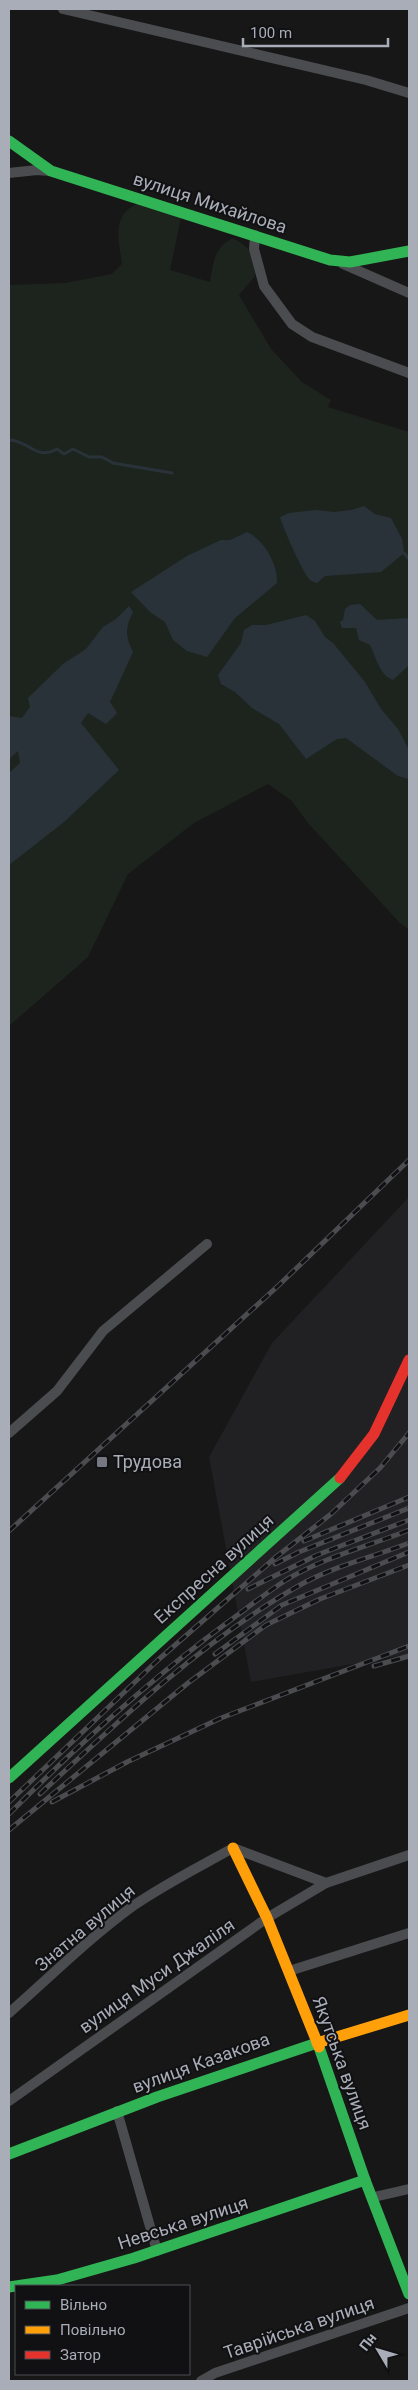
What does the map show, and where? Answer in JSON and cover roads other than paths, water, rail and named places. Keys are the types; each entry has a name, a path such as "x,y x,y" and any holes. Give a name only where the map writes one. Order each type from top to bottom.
{"street":[{"path":"63,9 366,80 409,94"},
{"name":"вулиця Михайлова","path":"9,141 51,171 340,262 409,251"},
{"path":"9,173 37,170 51,171"},
{"path":"255,235 254,249 264,286 292,324 312,337 409,373"},
{"path":"340,262 409,293"},
{"path":"9,1433 57,1391 103,1331 207,1244"},
{"name":"Експресна вулиця","path":"9,1778 342,1476 374,1434 409,1360"},
{"path":"232,1848 326,1883 409,1855"},
{"name":"Якутська вулиця","path":"232,1848 267,1918 317,2041 365,2180 374,2197 409,2294"},
{"name":"Знатна вулиця","path":"9,2013 113,1922 134,1906 157,1890 232,1848"},
{"name":"вулиця Муси Джаліля","path":"9,2101 267,1918 326,1883"},
{"path":"289,1971 409,1933"},
{"name":"вулиця Казакова","path":"9,2154 117,2111 317,2041 409,2015"},
{"path":"117,2111 157,2251"},
{"name":"Невська вулиця","path":"27,2285 45,2284 157,2251 365,2180"},
{"path":"374,2197 409,2189"},
{"name":"Таврійська вулиця","path":"201,2381 215,2374 409,2308"}],"waterway":[{"path":"9,440 22,443 43,453 57,449 64,454 73,449 89,457 102,457 113,463 172,473"},
{"path":"404,553 409,559"}],"railway":[{"path":"9,1531 279,1285 409,1160"},
{"path":"9,1802 158,1660 276,1557 331,1514 380,1468 409,1433"},
{"path":"304,1541 409,1497"},
{"path":"275,1564 299,1552 409,1508"},
{"path":"248,1589 317,1555 409,1520"},
{"path":"9,1814 61,1763 142,1690 271,1590 316,1565 409,1530"},
{"path":"40,1794 164,1682 197,1655 265,1606 326,1572 409,1543"},
{"path":"215,1654 282,1605 409,1552"},
{"path":"9,1830 188,1683 266,1625 320,1599 409,1565"},
{"path":"52,1802 127,1762 221,1718 409,1646"},
{"path":"374,1666 409,1656"}],"place":[{"name":"Трудова","path":"102,1462"}]}
